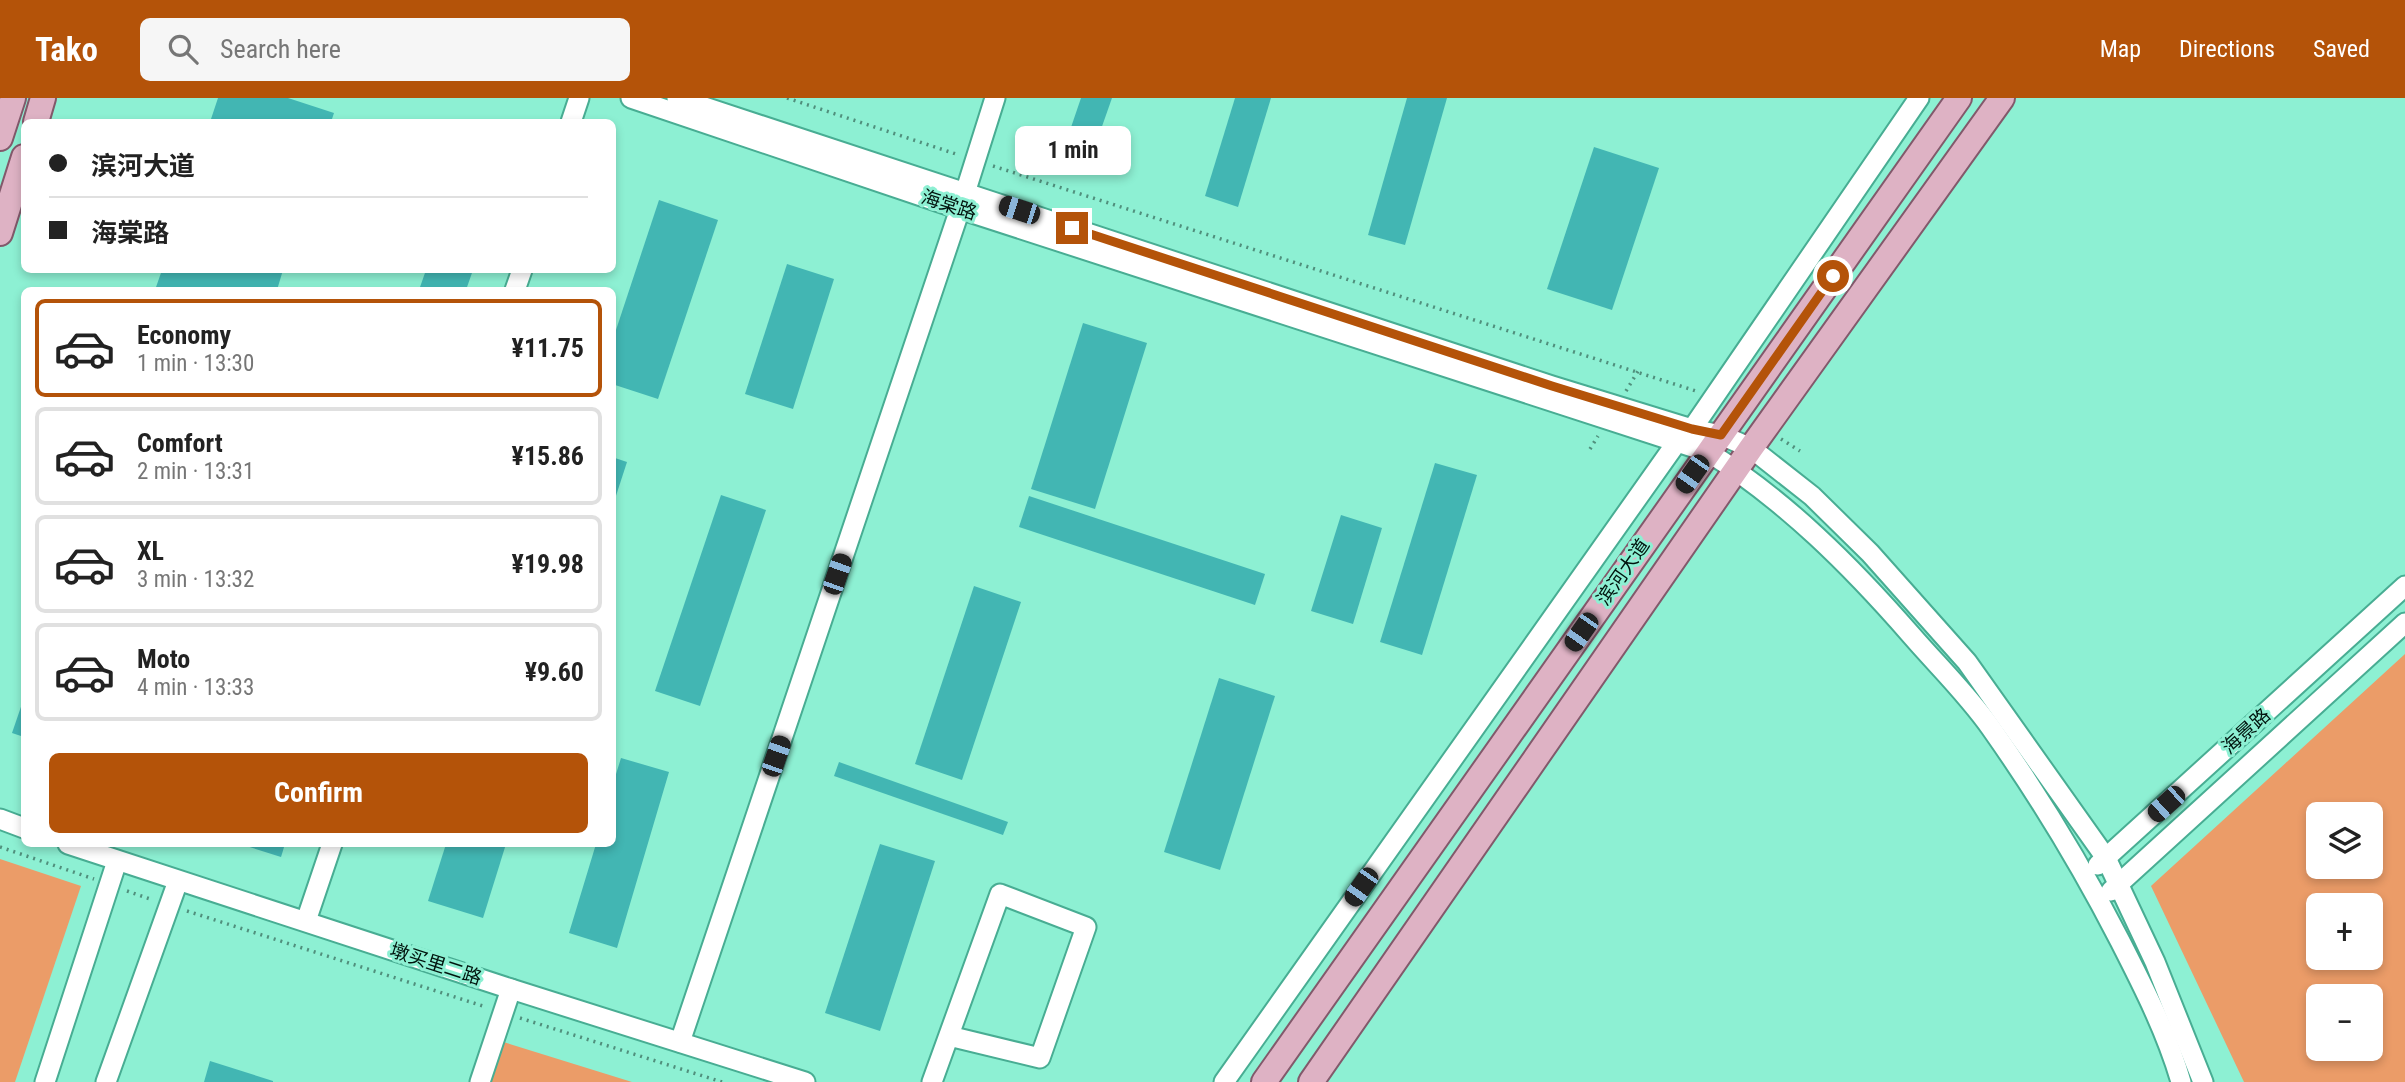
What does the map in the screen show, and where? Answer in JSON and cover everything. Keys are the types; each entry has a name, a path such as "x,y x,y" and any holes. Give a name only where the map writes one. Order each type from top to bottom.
{"main road":[{"path":"0,138 13,98"},
{"path":"37,119 43,98"},
{"name":"滨河大道","path":"1264,1082 1959,98"},
{"name":"滨河大道","path":"1311,1082 1758,439 2002,98"},
{"path":"0,233 21,166"}],"street":[{"path":"572,119 579,98"},
{"name":"海棠路","path":"631,98 1539,382 1714,443"},
{"name":"海棠路","path":"677,98 963,201"},
{"path":"680,1042 963,201 995,98"},
{"path":"1224,1082 1713,397 1919,98"},
{"path":"1714,443 1758,439 1870,553 1967,662 2106,858 2155,962 2203,1082"},
{"path":"1714,443 1737,470 1798,518 1863,579 1990,726 2087,876 2139,979 2181,1082"},
{"name":"海景路","path":"2087,876 2405,586"},
{"name":"海景路","path":"2099,901 2405,623"},
{"path":"0,819 21,827"},
{"name":"墩买里二路","path":"77,847 805,1082"},
{"path":"306,921 331,847"},
{"path":"45,1082 117,861"},
{"path":"106,1082 178,881"},
{"path":"932,1082 1000,894 1086,928 1040,1058 949,1036"},
{"path":"480,1082 511,989"}],"path":[{"path":"787,98 1713,397"},
{"path":"1758,439 1800,451"},
{"path":"0,847 169,905 722,1082"}],"shaded area":[{"path":"2405,654 2405,1082 2244,1082 2151,886"},
{"path":"0,859 81,886 15,1082 0,1082"},
{"path":"497,1040 632,1082 482,1082"}],"building":[{"path":"218,98 288,98 334,113 332,119 211,119"},
{"path":"1081,98 1112,98 1093,152 1066,142"},
{"path":"1235,98 1271,98 1238,207 1205,196"},
{"path":"1407,98 1447,98 1405,245 1368,235"},
{"path":"1594,147 1659,168 1612,310 1547,289"},
{"path":"659,200 718,220 658,399 616,385 616,330"},
{"path":"787,264 834,279 793,409 745,394"},
{"path":"161,273 282,273 278,287 156,287"},
{"path":"425,273 472,273 467,287 420,287"},
{"path":"1083,323 1147,343 1095,509 1031,489"},
{"path":"616,458 627,462 616,496"},
{"path":"1435,463 1477,475 1422,655 1380,642"},
{"path":"721,495 766,510 700,706 655,691"},
{"path":"1029,496 1265,574 1255,605 1019,527"},
{"path":"1341,515 1382,528 1353,624 1311,611"},
{"path":"974,586 1021,602 962,780 915,764"},
{"path":"1219,678 1275,696 1220,870 1164,852"},
{"path":"21,707 21,736 12,733"},
{"path":"621,758 669,772 617,948 569,933 595,847 616,847 616,774"},
{"path":"839,762 1008,822 1003,835 834,776"},
{"path":"880,844 935,861 880,1031 825,1013"},
{"path":"249,847 284,847 281,857"},
{"path":"445,847 505,847 483,918 428,901"},
{"path":"210,1061 273,1081 273,1082 204,1082"}],"route":[{"path":"1072,228 1552,386 1692,429 1721,435 1833,276"}]}
